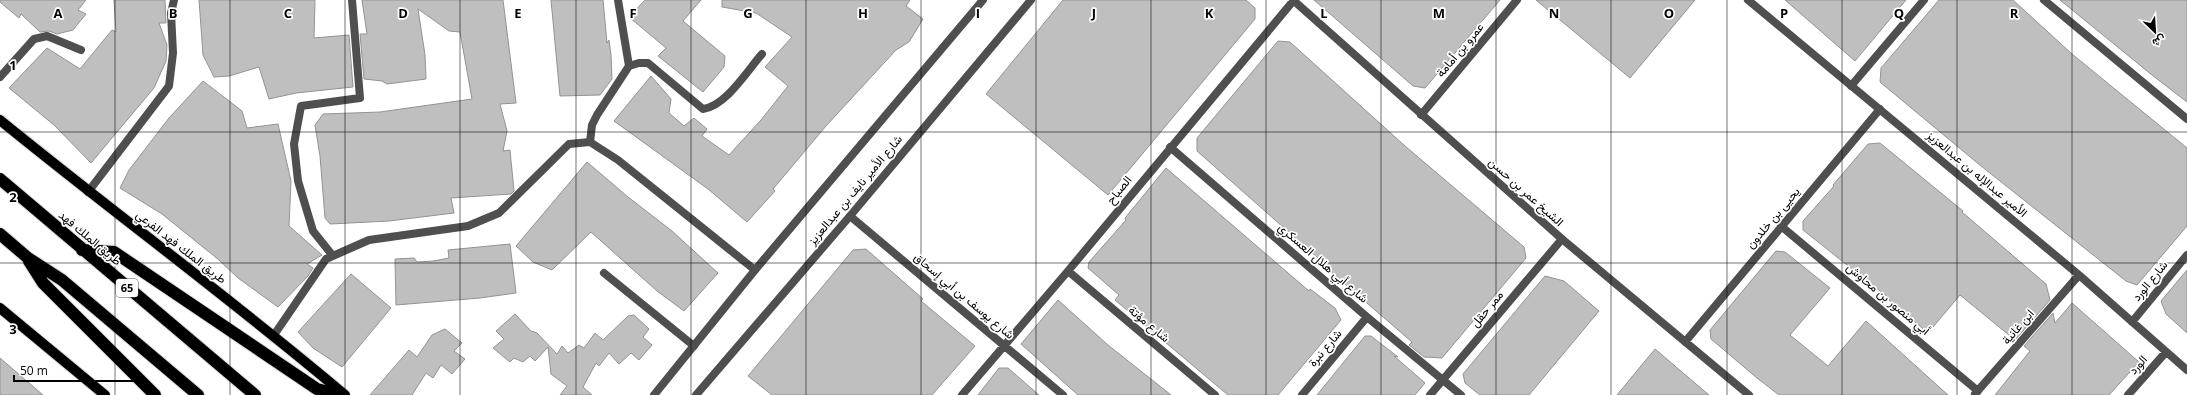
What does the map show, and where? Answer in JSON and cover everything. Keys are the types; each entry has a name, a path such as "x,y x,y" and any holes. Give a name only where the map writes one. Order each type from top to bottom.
{"highway":[{"name":"طريق الملك فهد","path":"0,179 255,395"},
{"path":"0,234 28,258 62,280 198,395"},
{"path":"82,250 114,252 317,389 341,395"},
{"path":"28,258 43,283 155,395"}],"main road":[{"name":"طريق الملك فهد الفرعي","path":"0,120 88,192 274,335 345,395"},
{"path":"0,308 105,395"}],"street":[{"path":"88,192 168,86 173,53 171,13 174,0"},
{"path":"333,256 313,231 298,181 294,144 301,106 360,98 352,0"},
{"path":"618,0 629,66"},
{"name":"شارع الأمير نايف بن عبدالعزيز","path":"654,395 755,270 982,0"},
{"name":"شارع الأمير نايف بن عبدالعزيز","path":"696,395 850,216 1031,0"},
{"name":"الشيخ عمر بن حسن","path":"1294,0 1421,115 1562,239 1749,395"},
{"name":"الصباح","path":"962,395 1005,346 1294,0"},
{"name":"عمرو بن أمامة","path":"1421,115 1517,0"},
{"name":"الأمير عبدالإله بن عبدالعزيز","path":"1748,0 2079,275 2187,370"},
{"path":"1850,86 1924,0"},
{"path":"2048,1 2187,119"},
{"path":"0,77 34,39 47,36 81,50"},
{"path":"590,142 592,125 597,114 629,66 639,62 648,63 703,109 711,108 721,102 762,54"},
{"name":"يحيى بن خلدون","path":"1686,342 1880,109"},
{"path":"274,335 326,260 369,240 468,226 499,213 568,144 590,142 618,160 755,270"},
{"name":"شارع أبي هلال العسكري","path":"1170,147 1367,317 1444,379 1461,395"},
{"name":"شارع يوسف بن أبي إسحاق","path":"850,216 1063,395"},
{"name":"أبي منصور بن محاوش","path":"1782,226 1977,393"},
{"name":"ممر حقل","path":"1430,395 1562,239"},
{"name":"شارع الورد","path":"2132,322 2187,255"},
{"name":"شارع مؤتة","path":"1068,271 1215,395"},
{"path":"604,274 694,346"},
{"name":"ابن غانية","path":"1977,393 2079,275"},
{"name":"شارع نبرة","path":"1302,395 1367,317"},
{"name":"الورد","path":"2128,395 2166,352"}],"building":[{"path":"0,0 86,0 78,10 86,14 73,30 57,34 49,31 40,32 21,14 19,18 0,2"},
{"path":"114,0 165,0 166,23 159,23 167,45 166,61 154,88 91,163 54,125 9,88 47,48 80,69 112,30 116,32"},
{"path":"199,0 315,0 314,38 349,35 353,87 296,93 269,99 259,67 229,76 214,77 203,55"},
{"path":"362,0 503,0 516,103 500,104 507,131 503,151 510,150 514,191 511,194 451,198 454,213 389,221 330,224 325,218 320,156 315,125 323,114 380,112 472,99 460,32 449,31 418,9 425,55 426,79 387,84 382,81 364,79 360,34 367,34"},
{"path":"551,0 603,0 607,43 609,40 611,55 612,79 600,95 560,96"},
{"path":"645,0 701,0 683,21 725,56 724,67 703,92 658,56 666,48 629,17"},
{"path":"722,0 910,0 906,6 923,19 909,42 896,50 826,126 773,189 775,191 747,222 708,189 614,121 651,76 671,99 669,113 684,126 694,118 707,129 702,136 729,155 761,120 788,86 765,67 792,37 756,13 722,7"},
{"path":"1063,0 1246,0 1255,8 1255,19 1108,195 986,94"},
{"path":"1314,0 1500,0 1425,88 1413,86"},
{"path":"1536,0 1695,0 1630,78"},
{"path":"1785,0 1906,0 1855,61"},
{"path":"1939,0 2013,0 2072,54 2187,148 2187,226 2137,285 2126,281 1981,166 1880,82 1881,68"},
{"path":"2060,0 2187,0 2187,102 2152,75"},
{"path":"1278,41 1290,42 1405,146 1524,247 1526,258 1442,358 1424,357 1409,345 1412,342 1316,259 1318,258 1197,151 1197,138"},
{"path":"203,81 242,111 247,128 278,124 291,181 289,226 322,255 307,264 313,268 308,276 278,307 238,278 219,260 162,214 120,188 129,170 169,118"},
{"path":"1880,143 1963,211 1962,212 2046,284 2050,300 2015,340 1960,295 1928,333 1889,300 1890,299 1803,230 1803,221 1868,144"},
{"path":"587,162 628,197 672,231 718,273 684,311 657,291 591,232 552,270 533,262 516,246"},
{"path":"1166,168 1309,291 1310,289 1335,308 1341,320 1278,395 1228,395 1115,300 1119,295 1088,268 1089,262 1126,220 1125,218"},
{"path":"510,244 516,293 480,298 396,305 395,259 414,258 417,262 433,261 449,258 448,250"},
{"path":"866,249 923,299 921,301 975,346 932,395 772,395 748,376 853,250"},
{"path":"1776,251 1785,252 1830,288 1790,335 1828,366 1866,321 1948,395 1779,395 1757,378 1711,339 1710,330"},
{"path":"2187,270 2187,333 2166,314 2161,301"},
{"path":"351,274 391,308 342,367 313,348 298,332"},
{"path":"1545,276 1564,281 1599,311 1529,395 1480,395 1465,383 1463,374"},
{"path":"1058,300 1108,345 1171,395 1078,395 1021,344"},
{"path":"2072,303 2139,362 2109,395 1995,395 2030,351 2024,346 2053,313 2055,323"},
{"path":"515,314 531,331 537,333 557,354 562,346 568,353 579,345 584,348 595,333 603,340 628,316 634,315 649,329 643,337 652,345 639,360 631,353 619,364 609,353 599,366 596,363 583,387 592,395 560,395 567,386 551,374 548,347 535,361 530,356 523,362 514,358 510,362 493,348 504,339 496,331"},
{"path":"445,329 462,343 454,351 465,359 452,374 441,365 433,378 426,373 412,395 370,395 409,350 417,357 432,335"},
{"path":"1365,336 1371,336 1398,357 1394,356 1425,383 1415,395 1317,395"},
{"path":"1655,349 1709,395 1617,395"},
{"path":"0,358 43,395 0,395"},
{"path":"999,368 1008,368 1039,395 978,395"}]}
